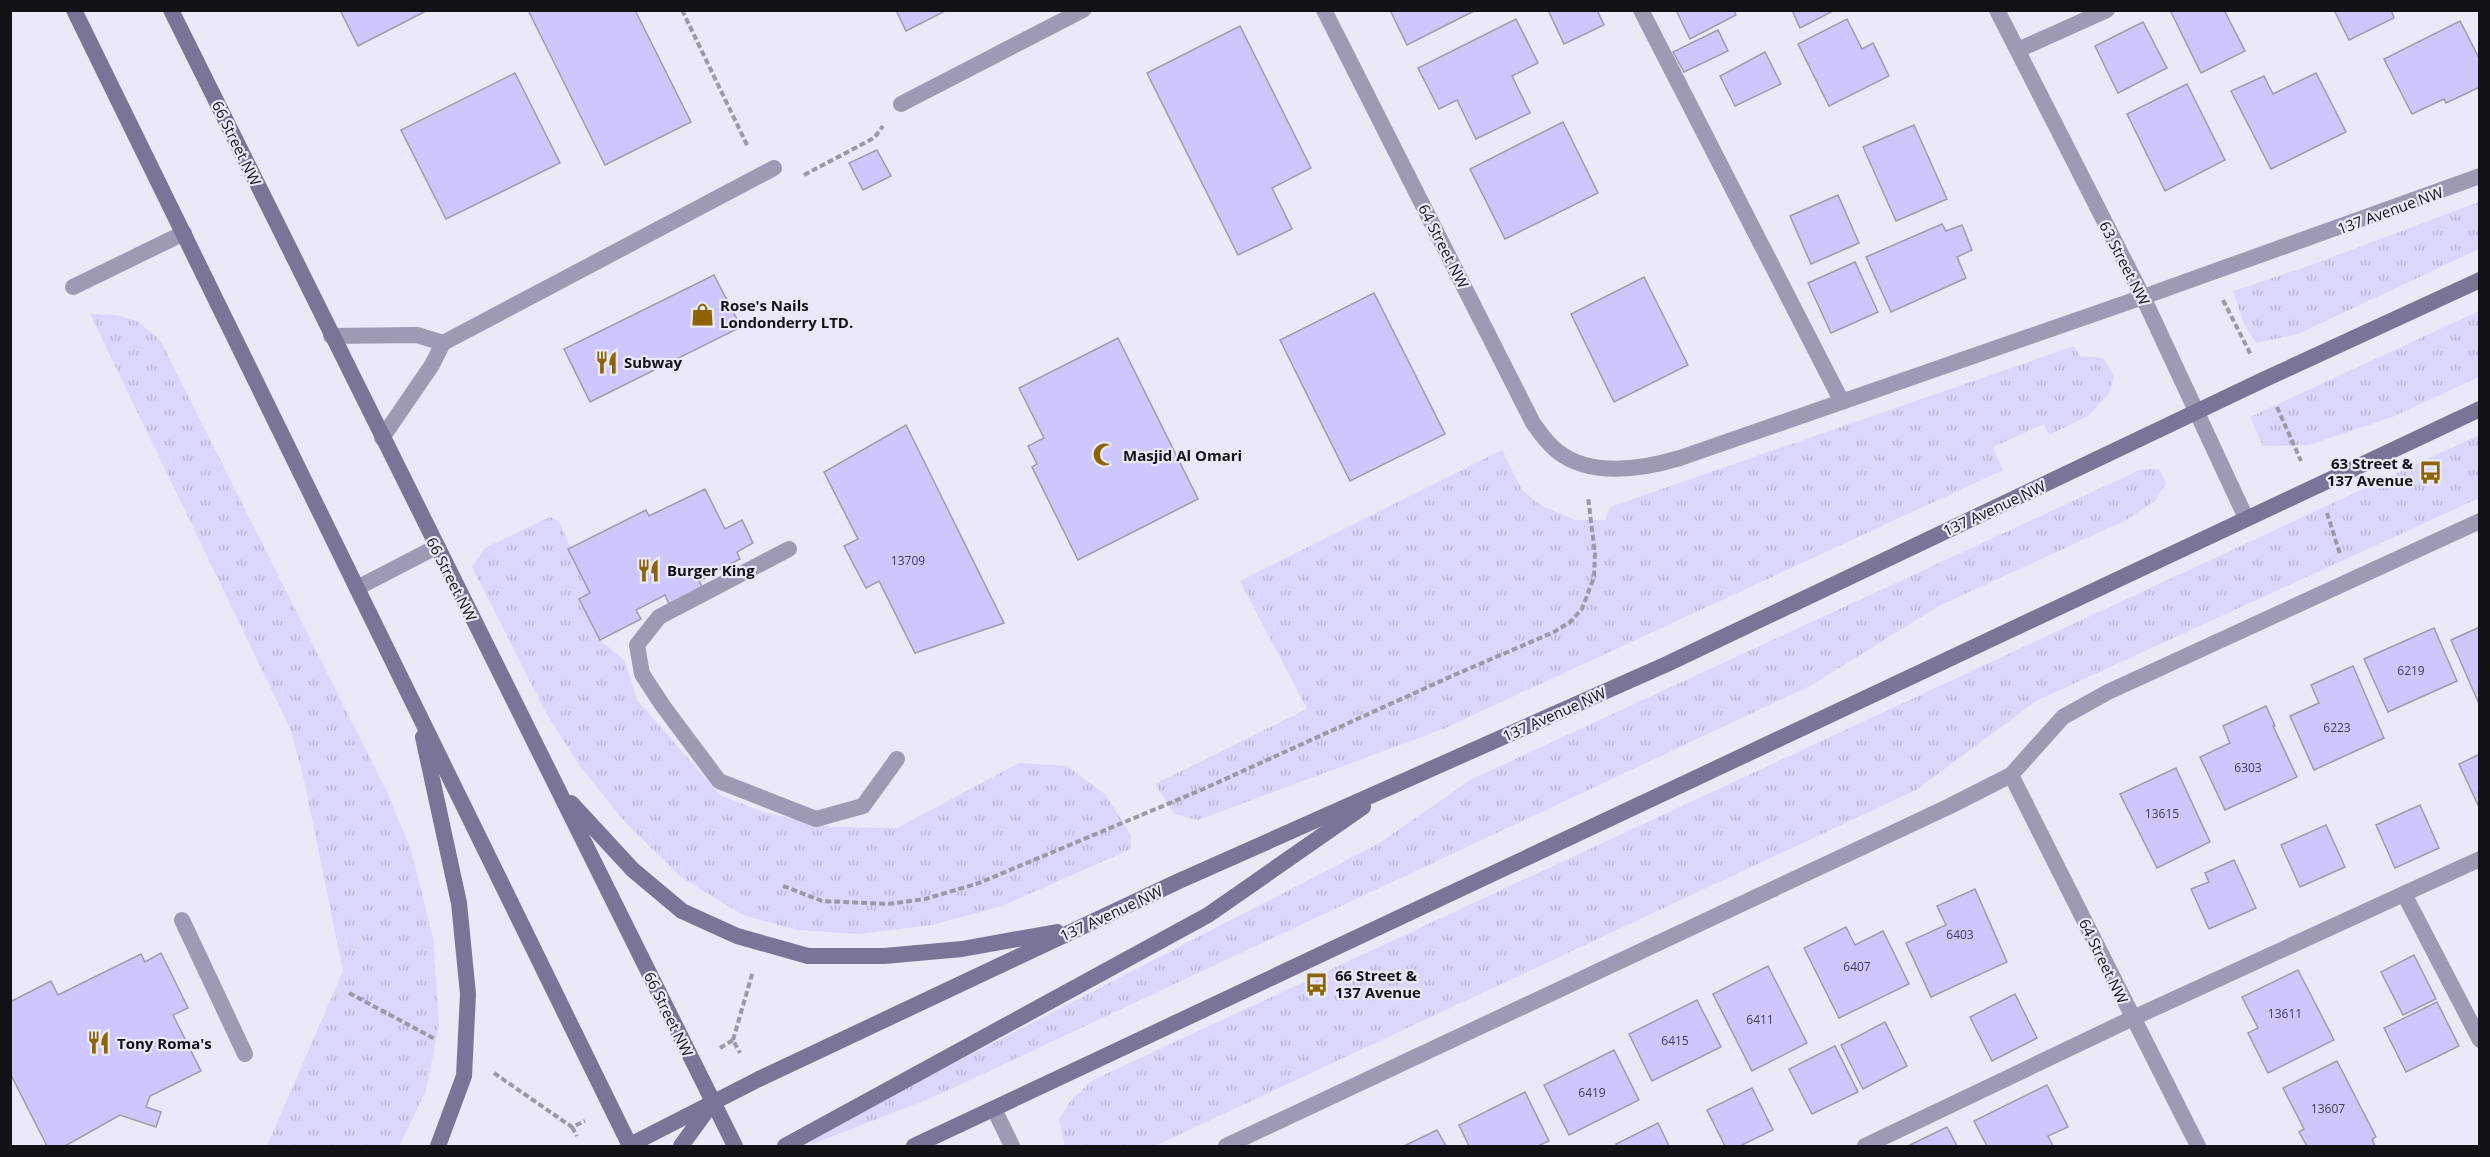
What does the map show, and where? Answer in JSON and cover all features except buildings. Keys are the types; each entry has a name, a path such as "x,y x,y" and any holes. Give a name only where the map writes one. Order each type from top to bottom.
{"main road":[{"path":"74,10 629,1146"},
{"name":"66 Street NW","path":"171,10 735,1146"},
{"name":"137 Avenue NW","path":"629,1146 713,1102 1079,928 1666,664 2480,280"},
{"path":"914,1146 2480,410"},
{"path":"417,710 459,903 468,994 464,1076 438,1146"},
{"path":"785,1146 1208,915 1396,784"},
{"path":"559,790 633,870 682,911 737,936 808,956 884,956 962,949 1079,928"},
{"path":"681,1146 713,1102"}],"street":[{"path":"901,104 1083,10"},
{"name":"64 Street NW","path":"1324,10 1533,423 1558,452 1583,464"},
{"path":"1641,10 1842,402"},
{"name":"63 Street NW","path":"1998,10 2143,297 2246,518"},
{"path":"2018,50 2107,10"},
{"path":"382,438 432,365 443,343 768,171"},
{"name":"137 Avenue NW","path":"1583,464 1625,469 1658,465 2143,297 2480,177"},
{"path":"73,287 184,233"},
{"path":"332,336 417,335 443,343"},
{"path":"1226,1146 1950,806 2011,775 2062,717 2108,692 2480,520"},
{"path":"357,588 436,547"},
{"path":"789,549 658,617 637,645 642,674 719,781 816,819 863,806 897,759"},
{"name":"64 Street NW","path":"2011,775 2198,1146"},
{"path":"1865,1146 2133,1018 2480,859"},
{"path":"2404,894 2480,1040"},
{"path":"182,920 245,1054"},
{"path":"994,1109 1012,1146"}],"path":[{"path":"682,10 768,171 805,175 874,138 901,104"},
{"path":"783,886 822,900 888,904 925,898 979,883 1201,790 1554,632 1570,622 1582,609 1594,577 1595,554 1583,464"},
{"path":"719,1048 733,1040 755,964"},
{"path":"349,993 418,1028 442,1043"},
{"path":"733,1040 740,1053"},
{"path":"494,1073 572,1127 576,1136"},
{"path":"572,1127 585,1121"}],"green space":[{"path":"2479,202 2479,249 2298,334 2256,343 2244,324 2233,291 2314,264"},
{"path":"2479,311 2479,377 2392,417 2309,445 2263,446 2250,417"},
{"path":"90,314 115,315 137,321 160,340 386,790 411,850 433,938 439,1025 426,1091 399,1146 267,1146 343,971 303,775 290,728"},
{"path":"2074,346 2080,356 2103,358 2114,376 2109,394 2088,416 2049,435 2044,424 1993,447 2003,470 1443,729 1198,820 1174,814 1155,784 1307,709 1240,581 1502,450 1522,490 1542,506 1576,520 1605,520 1610,507"},
{"path":"2479,435 2479,498 2036,701 1916,790 1155,1146 1065,1146 1059,1120 1071,1100 1093,1080"},
{"path":"2142,469 2159,469 2166,483 2155,501 2126,520 1939,606 1810,686 938,1095 813,1144 810,1138 1378,844 1472,779"},
{"path":"550,517 559,521 590,593 579,599 600,640 625,661 637,700 720,795 763,812 833,827 897,828 1019,763 1067,766 1105,794 1131,835 1131,849 1002,906 932,925 859,934 797,930 743,915 682,878 624,821 580,766 546,713 472,567 485,548"}],"place":[{"name":"Rose's Nails Londonderry LTD.","path":"702,314"},
{"name":"Subway","path":"606,362"},
{"name":"Masjid Al Omari","path":"1105,455"},
{"name":"63 Street & 137 Avenue","path":"2431,472"},
{"name":"Burger King","path":"649,570"},
{"name":"66 Street & 137 Avenue","path":"1317,984"},
{"name":"Tony Roma's","path":"99,1043"}]}
